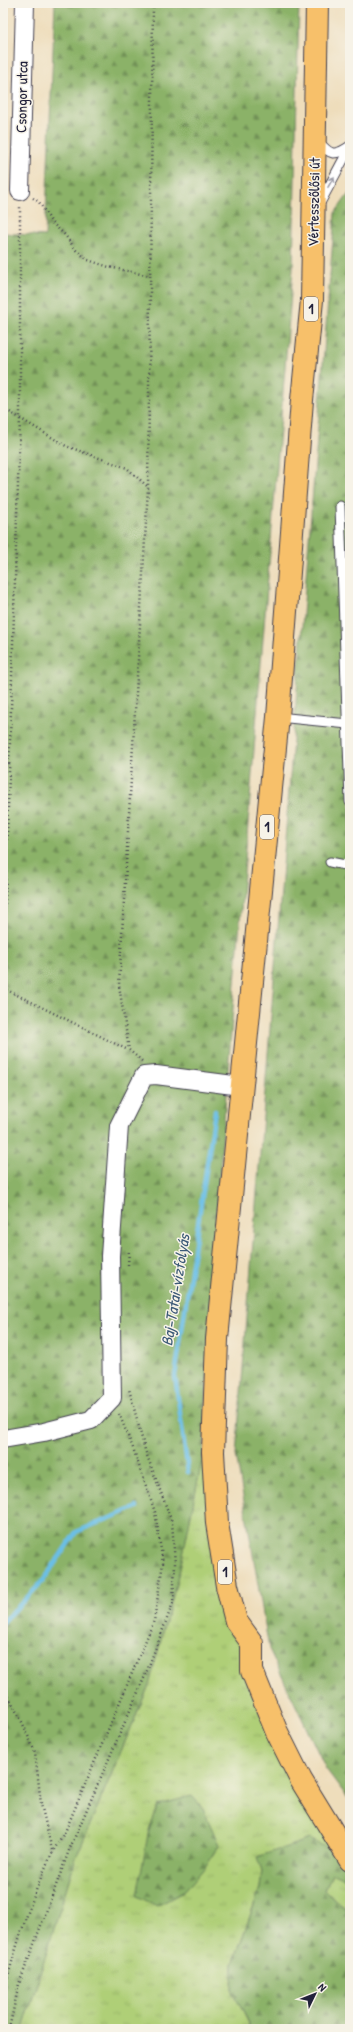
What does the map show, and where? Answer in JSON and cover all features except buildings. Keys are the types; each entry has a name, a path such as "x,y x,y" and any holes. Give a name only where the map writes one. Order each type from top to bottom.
{"main road":[{"name":"Vértesszőlősi út","path":"278,717 302,400 312,300 317,3"},
{"name":"1","path":"278,717 217,1339 213,1452 217,1523 227,1586 236,1621 252,1643 252,1670 276,1730 301,1780 350,1860"}],"street":[{"name":"Csongor utca","path":"20,191 24,3"},
{"path":"3,1439 44,1432 90,1420 112,1398 110,1256 119,1126 144,1076 156,1075 241,1086"}],"lane":[{"path":"315,136 326,150 332,154 340,152 350,146"},
{"path":"314,217 325,192 350,146"},
{"path":"340,506 350,802"},
{"path":"278,717 348,724"},
{"path":"330,862 350,866"}],"path":[{"path":"129,1050 119,985 141,634 148,488 153,3"},
{"path":"20,191 39,202 52,223 65,235 76,250 88,260 118,270 126,270 150,276"},
{"path":"3,968 20,418 20,191"},
{"path":"3,408 66,446 127,468 148,488"},
{"path":"3,988 129,1050 156,1075"},
{"path":"128,1272 129,1249"},
{"path":"9,2029 19,1984 70,1848 145,1676 173,1603 175,1564 172,1522 145,1450 128,1382"},
{"path":"3,1997 10,1965 52,1850 65,1832 154,1621 163,1563 155,1512 133,1448 112,1398"},
{"path":"3,1686 23,1724 35,1752 41,1804 52,1850"}],"green space":[{"path":"55,3 299,3 293,269 213,1255 204,1450 180,1569 149,1685 75,1860 23,2029 3,2029 3,233 45,236"},
{"path":"350,192 350,1801 326,1769 269,1649 236,1455 335,213"},
{"path":"203,1453 252,1671 350,1860 262,1871 260,1888 233,1964 232,1989 249,2024 249,2029 23,2029 75,1860 149,1685 180,1569"},
{"path":"192,1796 203,1808 219,1845 205,1867 185,1891 157,1906 137,1896 148,1834 158,1805"},
{"path":"310,1839 350,1860 350,1880 332,1874 325,1889 339,1904 350,1911 350,2029 249,2029 249,2023 232,1990 233,1964 260,1888 262,1871 257,1857"},
{"path":"332,1874 350,1880 350,1911 339,1904 325,1889"}],"waterway":[{"name":"Baj-Tatai-vízfolyás","path":"188,1472 175,1376 215,1111"},
{"name":"Baj-Tatai-vízfolyás","path":"3,1622 43,1581 76,1532 137,1507"}]}
